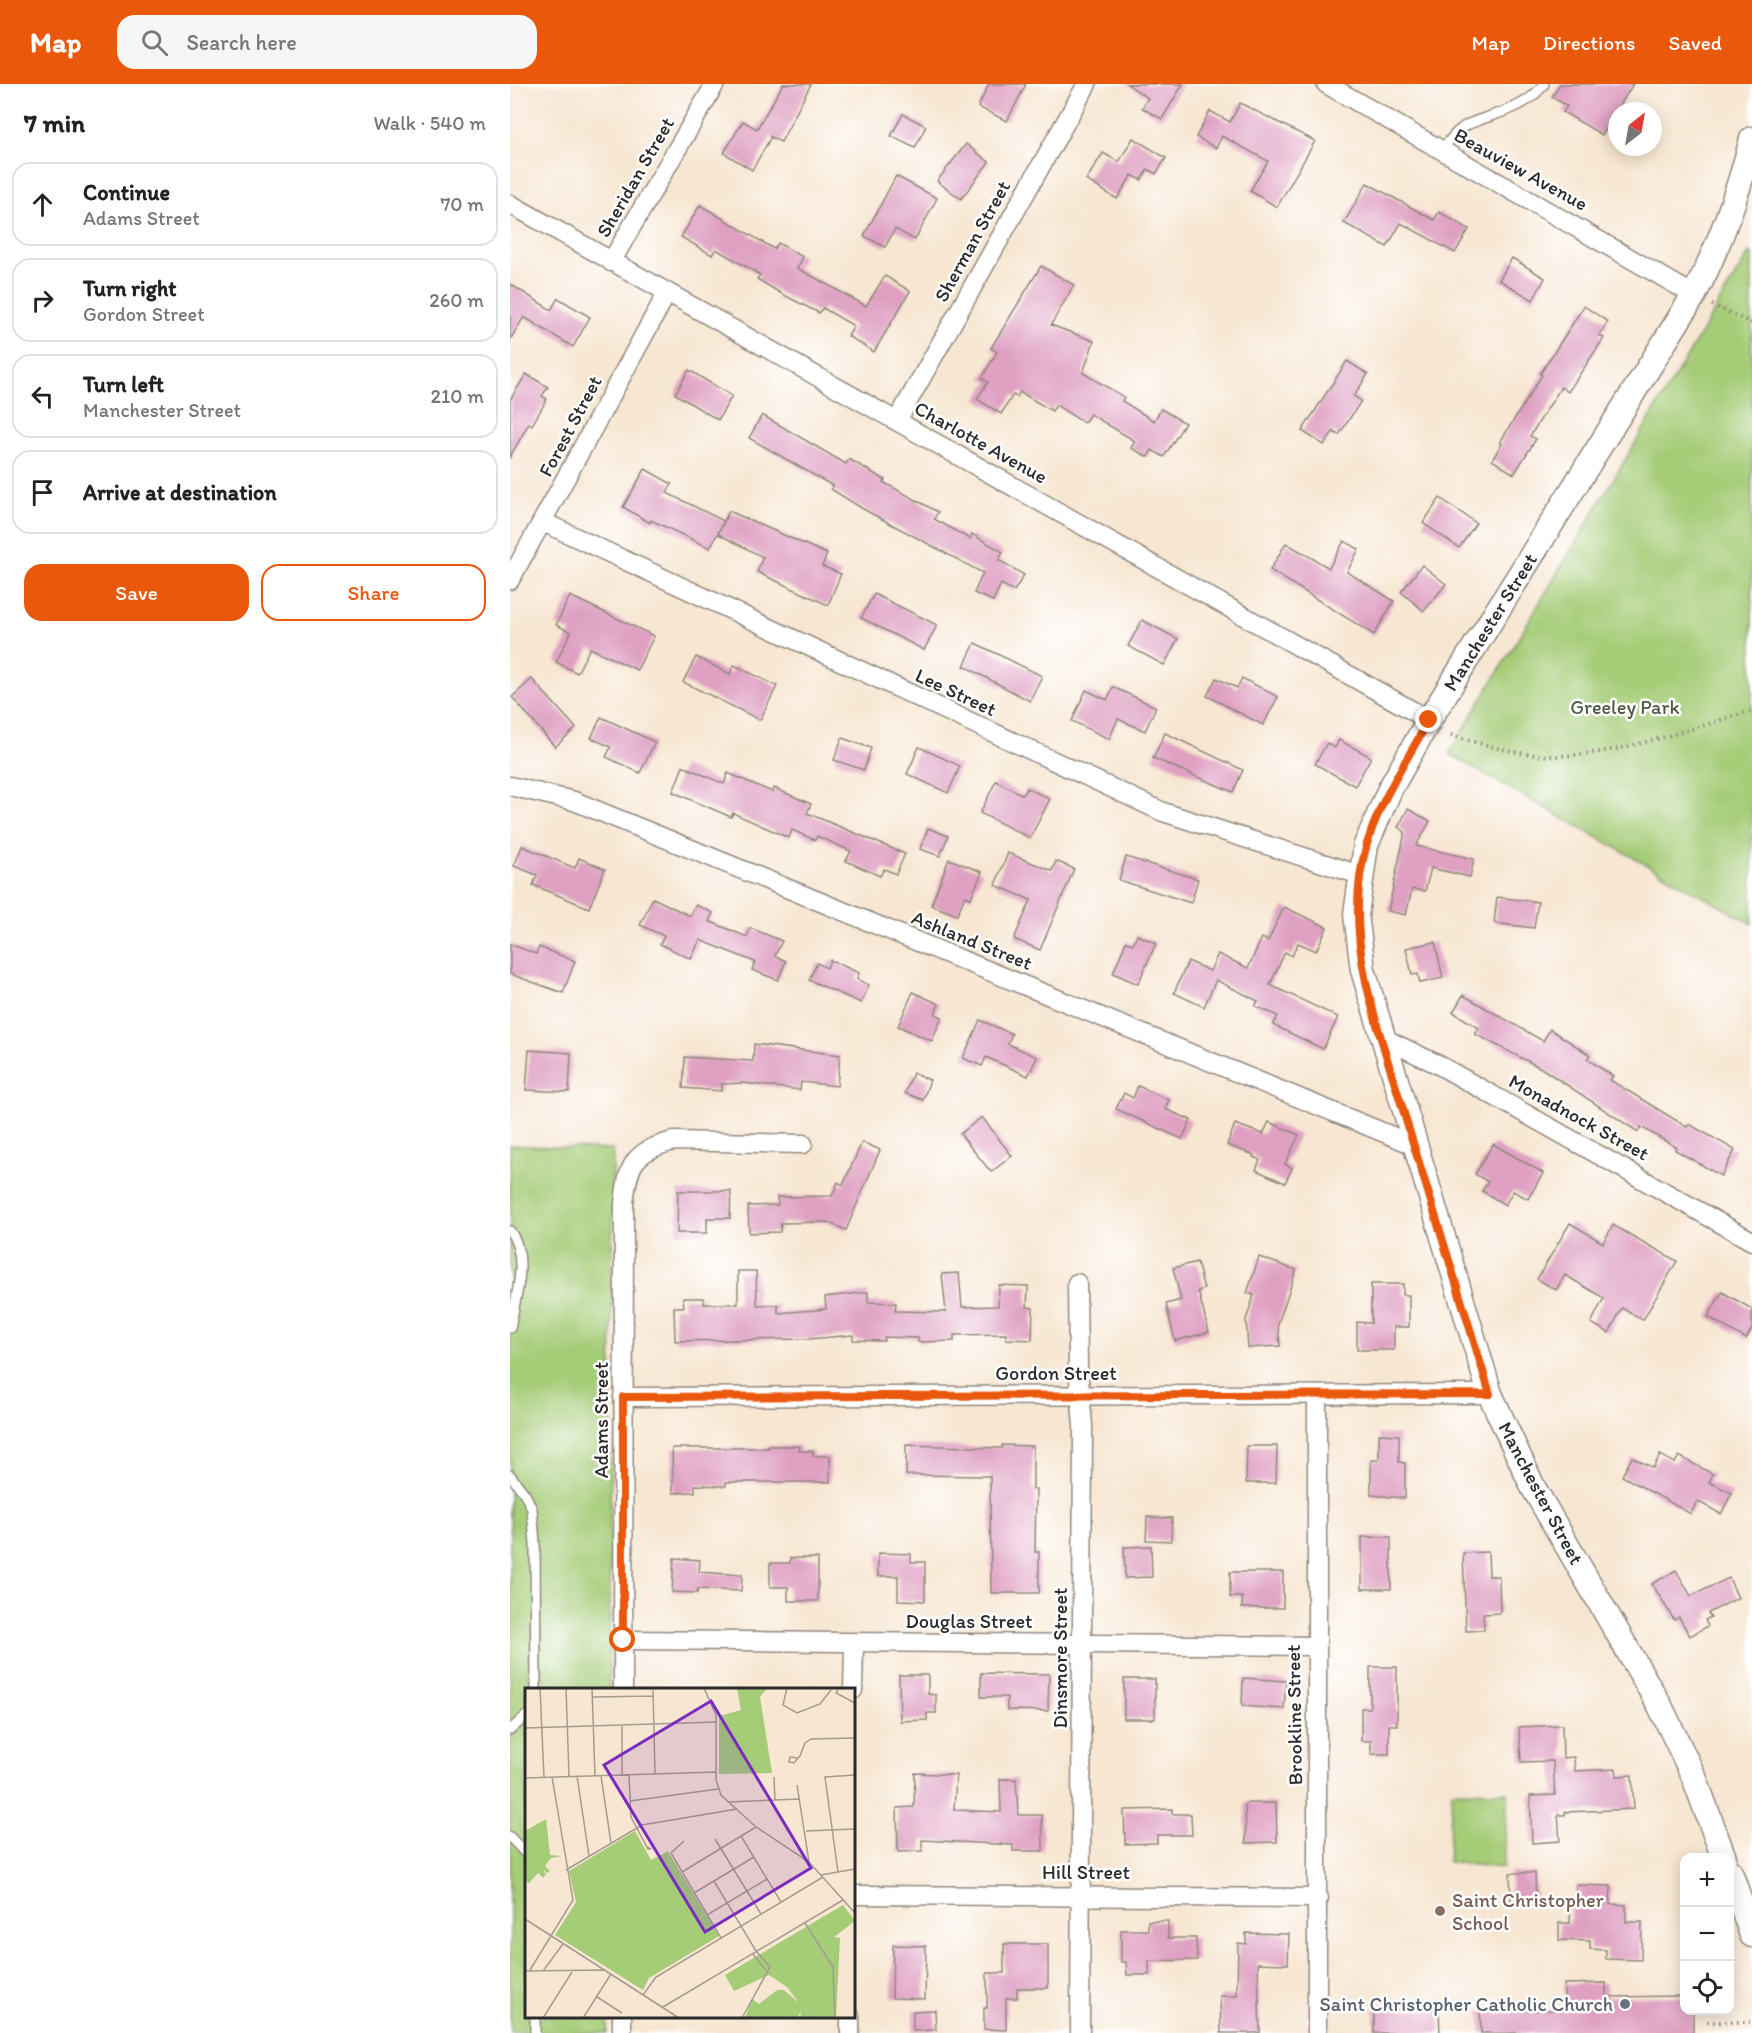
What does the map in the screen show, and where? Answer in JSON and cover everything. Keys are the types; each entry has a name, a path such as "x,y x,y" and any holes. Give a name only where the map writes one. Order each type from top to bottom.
{"street":[{"name":"Sheridan Street","path":"611,262 715,84"},
{"name":"Sherman Street","path":"897,421 1087,84"},
{"name":"Beauview Avenue","path":"1326,84 1694,295"},
{"name":"Manchester Street","path":"1722,1853 1694,1777 1660,1706 1533,1487 1490,1394 1381,1036 1357,938 1360,875 1374,820 1429,720 1694,295 1724,231 1742,180 1752,139"},
{"name":"Charlotte Avenue","path":"510,204 1429,720"},
{"name":"Forest Street","path":"510,580 667,293"},
{"name":"Lee Street","path":"543,522 1163,812 1360,875"},
{"name":"Ashland Street","path":"510,786 574,801 1414,1145"},
{"name":"Monadnock Street","path":"1381,1036 1437,1064 1752,1241"},
{"name":"Adams Street","path":"622,1688 624,1204 630,1167 640,1154 654,1146 674,1141 803,1144"},
{"name":"Dinsmore Street","path":"1077,1283 1083,1426 1080,2033"},
{"name":"Gordon Street","path":"623,1397 1490,1394"},
{"name":"Brookline Street","path":"1317,1396 1316,1646 1319,1898 1317,2033"},
{"name":"Douglas Street","path":"623,1640 1316,1646"},
{"path":"853,1688 854,1643"},
{"path":"1734,1883 1752,1935"},
{"name":"Hill Street","path":"855,1895 1082,1894 1319,1898"}],"lane":[{"path":"1441,150 1459,130 1510,111 1535,96 1544,84"},
{"path":"510,1231 519,1255 520,1281 510,1328"},
{"path":"510,1475 525,1494 532,1509 535,1543 536,1688"},
{"path":"510,1730 525,1717"},
{"path":"510,1837 525,1853"},
{"path":"535,2033 536,2018"}],"path":[{"path":"1694,295 1752,323"},
{"path":"1451,735 1496,748 1558,756 1622,747 1752,711"},
{"path":"1707,2022 1750,2022"}],"green space":[{"name":"Greeley Park","path":"1749,253 1752,254 1752,924 1449,754"},
{"path":"510,1145 613,1150 609,1688 525,1688 525,2018 607,2018 607,2033 510,2033"},
{"path":"1452,1791 1508,1792 1503,1868 1448,1862"}],"building":[{"path":"783,84 811,84 781,142 771,137 752,170 724,153 743,121 757,129"},
{"path":"989,84 1026,84 1007,121 978,107"},
{"path":"1127,84 1183,84 1162,119 1142,108 1148,98"},
{"path":"1560,84 1633,84 1622,102 1608,102 1608,125 1602,135 1563,112 1567,106 1552,97"},
{"path":"1240,103 1315,141 1277,207 1250,191 1268,161 1222,136 1216,148 1196,137 1210,111 1230,122"},
{"path":"903,114 926,126 915,148 891,136"},
{"path":"1133,138 1166,158 1156,174 1148,169 1141,180 1132,175 1117,199 1086,180 1103,153 1119,162"},
{"path":"966,144 989,162 961,199 937,181"},
{"path":"896,176 937,198 915,240 895,229 885,247 864,236"},
{"path":"1367,183 1434,220 1439,212 1469,229 1455,253 1401,223 1387,247 1344,223"},
{"path":"700,205 774,249 778,243 803,257 797,268 866,306 885,276 910,291 874,352 848,336 854,326 823,308 819,313 782,294 757,279 760,275 716,249 712,255 681,237"},
{"path":"1512,258 1545,278 1533,300 1499,280"},
{"path":"1041,266 1074,285 1051,325 1094,341 1083,373 1124,397 1122,401 1154,421 1161,409 1185,423 1164,457 1152,450 1148,457 1131,448 1135,441 1090,414 1084,423 1056,405 1052,411 1020,392 1017,397 1013,395 1001,414 977,399 988,382 982,378 997,352 991,348"},
{"path":"510,284 551,310 558,298 590,317 573,347 524,317 510,340"},
{"path":"1584,306 1608,322 1599,335 1604,338 1568,392 1561,387 1530,436 1536,439 1514,474 1492,460 1502,443 1500,442 1542,375 1540,374"},
{"path":"1347,361 1368,374 1354,396 1361,401 1339,435 1333,432 1324,445 1302,431"},
{"path":"689,370 732,396 718,420 675,394"},
{"path":"526,374 548,387 542,396 547,399 532,425 529,423 510,457 510,400"},
{"path":"762,415 846,464 849,459 885,480 883,482 938,512 934,519 970,539 972,534 1003,552 999,560 1024,575 1014,591 1001,584 993,601 974,593 983,573 863,509 831,489 833,486 749,438"},
{"path":"645,469 672,484 667,493 724,521 710,548 651,520 650,523 623,507"},
{"path":"1440,498 1476,523 1459,548 1423,523"},
{"path":"729,511 827,554 822,566 841,574 828,605 757,572 763,557 718,534"},
{"path":"1344,541 1359,549 1347,572 1394,601 1374,635 1270,570 1286,543 1329,568"},
{"path":"1422,565 1446,584 1424,611 1401,592"},
{"path":"874,594 937,625 924,650 861,618"},
{"path":"570,596 654,636 637,670 590,648 577,673 556,662 571,632 556,625"},
{"path":"1142,620 1178,639 1164,665 1128,646"},
{"path":"975,643 1042,676 1030,701 964,666"},
{"path":"696,657 730,674 734,665 777,686 760,720 683,682"},
{"path":"1216,678 1237,688 1242,678 1278,697 1263,725 1207,696"},
{"path":"532,679 576,728 555,747 512,697"},
{"path":"1113,687 1156,707 1145,731 1118,719 1109,739 1072,721 1086,690 1107,700"},
{"path":"601,717 655,742 640,773 606,757 611,747 591,738"},
{"path":"1165,733 1243,770 1233,792 1153,758"},
{"path":"842,738 871,748 864,770 834,760"},
{"path":"1339,740 1371,757 1355,786 1315,764 1327,743 1335,748"},
{"path":"919,747 960,766 948,793 907,774"},
{"path":"683,766 724,784 728,773 772,792 774,788 811,804 807,813 905,854 896,874 884,869 880,876 846,861 851,851 817,836 815,840 792,830 789,838 733,813 731,817 673,792"},
{"path":"996,781 1023,795 1027,788 1050,799 1030,838 980,813"},
{"path":"1408,809 1430,821 1416,846 1474,859 1470,877 1431,868 1425,891 1412,889 1406,915 1388,911 1405,832 1398,827"},
{"path":"928,828 948,836 940,856 920,849"},
{"path":"522,846 575,868 579,858 605,869 589,908 533,885 537,875 514,866"},
{"path":"1008,853 1052,871 1056,861 1074,869 1040,950 1014,939 1031,900 995,885"},
{"path":"1126,857 1198,879 1191,903 1119,880"},
{"path":"949,859 982,872 971,898 965,896 957,915 931,905"},
{"path":"1497,897 1538,902 1534,928 1494,923"},
{"path":"653,898 690,916 696,905 713,913 709,921 747,937 750,928 782,941 775,956 786,961 778,980 752,970 755,962 700,940 691,959 660,944 664,936 640,925"},
{"path":"1284,907 1327,927 1316,951 1298,943 1292,956 1285,952 1270,985 1338,1017 1323,1049 1273,1025 1278,1016 1255,1006 1258,1001 1216,980 1204,1007 1174,993 1188,961 1210,971 1218,954 1248,968 1262,938 1268,941"},
{"path":"1137,935 1156,943 1138,984 1113,973 1126,942 1133,944"},
{"path":"1435,942 1443,978 1420,983 1418,974 1412,975 1406,948"},
{"path":"510,944 536,954 539,947 575,961 563,993 510,974"},
{"path":"830,960 859,973 857,979 869,985 861,1003 809,980 817,963 827,968"},
{"path":"913,992 939,1004 935,1014 942,1017 932,1041 898,1026"},
{"path":"1463,995 1543,1041 1550,1029 1590,1055 1587,1059 1613,1076 1610,1080 1687,1127 1689,1124 1735,1150 1721,1176 1675,1150 1676,1147 1641,1127 1638,1132 1541,1068 1475,1034 1479,1028 1453,1012"},
{"path":"980,1020 1012,1034 1008,1044 1037,1057 1028,1076 986,1057 982,1066 963,1058"},
{"path":"754,1044 840,1055 837,1086 801,1082 800,1090 743,1083 722,1084 721,1091 683,1088 685,1057 753,1061"},
{"path":"529,1050 571,1053 569,1092 526,1090"},
{"path":"913,1073 930,1080 923,1100 905,1093"},
{"path":"1138,1086 1169,1100 1165,1109 1191,1120 1182,1139 1116,1109 1124,1093 1133,1098"},
{"path":"982,1117 1012,1156 991,1172 960,1134"},
{"path":"1269,1122 1299,1135 1285,1164 1292,1168 1285,1183 1256,1170 1260,1160 1253,1157 1254,1155 1227,1145 1235,1124 1263,1134"},
{"path":"862,1142 880,1150 846,1230 827,1222 781,1223 780,1232 749,1233 748,1206 778,1205 777,1197 832,1196 838,1182 843,1185"},
{"path":"1493,1144 1543,1173 1528,1199 1513,1191 1505,1205 1482,1191 1488,1182 1475,1174"},
{"path":"678,1191 731,1191 730,1218 707,1218 707,1233 677,1233"},
{"path":"1570,1223 1603,1243 1613,1225 1677,1261 1643,1320 1622,1308 1609,1333 1591,1323 1604,1298 1565,1275 1556,1290 1537,1279"},
{"path":"1259,1257 1296,1270 1278,1324 1280,1346 1248,1348 1246,1320 1254,1295 1247,1293"},
{"path":"1197,1262 1204,1289 1198,1291 1209,1332 1175,1341 1166,1304 1181,1300 1173,1268"},
{"path":"738,1271 756,1271 757,1305 778,1305 778,1313 826,1309 825,1297 868,1292 868,1302 896,1303 895,1311 946,1312 942,1274 959,1273 962,1307 998,1306 999,1285 1028,1286 1027,1307 1033,1308 1032,1340 1006,1339 1006,1334 954,1335 954,1341 918,1342 918,1338 884,1337 884,1341 853,1340 853,1335 809,1339 675,1341 674,1307 684,1307 683,1298 704,1298 704,1304 738,1304"},
{"path":"1371,1284 1403,1284 1403,1295 1409,1295 1409,1327 1394,1327 1394,1350 1357,1350 1357,1322 1371,1323"},
{"path":"1722,1292 1752,1309 1752,1329 1746,1339 1708,1317"},
{"path":"1379,1434 1399,1435 1399,1462 1405,1463 1405,1498 1371,1495 1371,1460 1379,1460"},
{"path":"906,1445 1002,1448 1002,1445 1033,1446 1033,1489 1036,1489 1035,1552 1039,1552 1039,1593 991,1593 990,1476 906,1475"},
{"path":"768,1446 800,1446 799,1451 813,1451 813,1456 830,1456 830,1482 726,1482 726,1486 695,1485 695,1492 673,1493 672,1448 768,1448"},
{"path":"1247,1446 1277,1446 1276,1483 1246,1483"},
{"path":"1660,1455 1675,1463 1679,1456 1713,1474 1709,1482 1732,1493 1721,1514 1697,1501 1691,1514 1622,1476 1632,1457 1653,1468"},
{"path":"1147,1517 1172,1518 1171,1541 1146,1540"},
{"path":"1362,1537 1391,1537 1391,1589 1362,1589"},
{"path":"1151,1546 1152,1577 1125,1578 1124,1547"},
{"path":"1488,1552 1489,1576 1499,1576 1500,1613 1483,1614 1484,1630 1466,1631 1463,1553"},
{"path":"878,1553 911,1554 911,1562 925,1562 925,1601 898,1600 898,1576 878,1576"},
{"path":"674,1558 700,1560 699,1572 742,1575 741,1591 698,1589 697,1593 672,1592"},
{"path":"790,1558 818,1558 818,1601 788,1601 788,1587 770,1587 770,1563 790,1563"},
{"path":"1676,1570 1691,1596 1729,1578 1738,1598 1708,1613 1711,1617 1705,1620 1708,1626 1690,1636 1679,1617 1674,1620 1652,1584"},
{"path":"1230,1572 1283,1572 1283,1608 1242,1608 1242,1597 1230,1597"},
{"path":"1370,1667 1397,1667 1397,1725 1389,1725 1389,1754 1371,1754 1371,1741 1361,1741 1361,1708 1370,1708"},
{"path":"981,1673 1049,1674 1048,1711 1007,1710 1007,1697 981,1697"},
{"path":"899,1675 928,1675 928,1694 936,1695 936,1713 927,1713 927,1720 900,1721"},
{"path":"1243,1678 1286,1681 1284,1709 1242,1706"},
{"path":"1124,1679 1155,1679 1155,1719 1124,1719"},
{"path":"1562,1725 1563,1758 1574,1757 1575,1771 1616,1769 1617,1776 1632,1775 1634,1809 1565,1812 1565,1815 1558,1815 1560,1841 1532,1843 1530,1796 1555,1795 1553,1761 1521,1762 1519,1727"},
{"path":"915,1773 956,1775 954,1810 1001,1812 1000,1779 1016,1779 1018,1815 1042,1815 1043,1851 1013,1851 1013,1845 922,1840 922,1851 898,1852 897,1808 914,1807"},
{"path":"1245,1803 1276,1803 1277,1842 1246,1843"},
{"path":"1172,1809 1172,1814 1191,1814 1192,1835 1157,1835 1157,1843 1125,1844 1124,1810"},
{"path":"1510,1873 1535,1873 1536,1902 1511,1903"},
{"path":"1576,1885 1611,1886 1610,1904 1626,1905 1626,1922 1642,1922 1641,1960 1606,1959 1606,1950 1590,1949 1590,1941 1559,1940 1559,1923 1570,1923 1571,1898 1576,1898"},
{"path":"1148,1921 1168,1921 1168,1938 1196,1938 1197,1960 1149,1961 1149,1975 1127,1975 1126,1962 1121,1962 1121,1930 1148,1930"},
{"path":"1246,1933 1289,1934 1288,1964 1258,1963 1260,2033 1221,2033 1220,1996 1237,1996 1238,1943 1246,1944"},
{"path":"1004,1944 1048,1944 1048,1988 1017,1988 1017,1998 1006,1998 1006,2030 984,2029 984,2008 987,2008 987,1973 1004,1973"},
{"path":"893,1945 926,1946 925,1999 892,1998"},
{"name":"Saint Christopher Catholic Church","path":"1606,1983 1606,1997 1680,1996 1680,2015 1693,2015 1693,2033 1481,2033 1480,2011 1565,2010 1564,1984"},
{"path":"1439,2009 1440,2033 1374,2033 1374,2010"},
{"path":"935,2010 936,2030 913,2031 913,2011"}],"place":[{"name":"Saint Christopher School","path":"1440,1911"},
{"name":"Saint Christopher Catholic Church","path":"1625,2004"}],"route":[{"path":"623,1640 623,1397 1490,1394 1381,1036 1357,938 1356,914 1360,875 1374,820 1429,720"}]}
